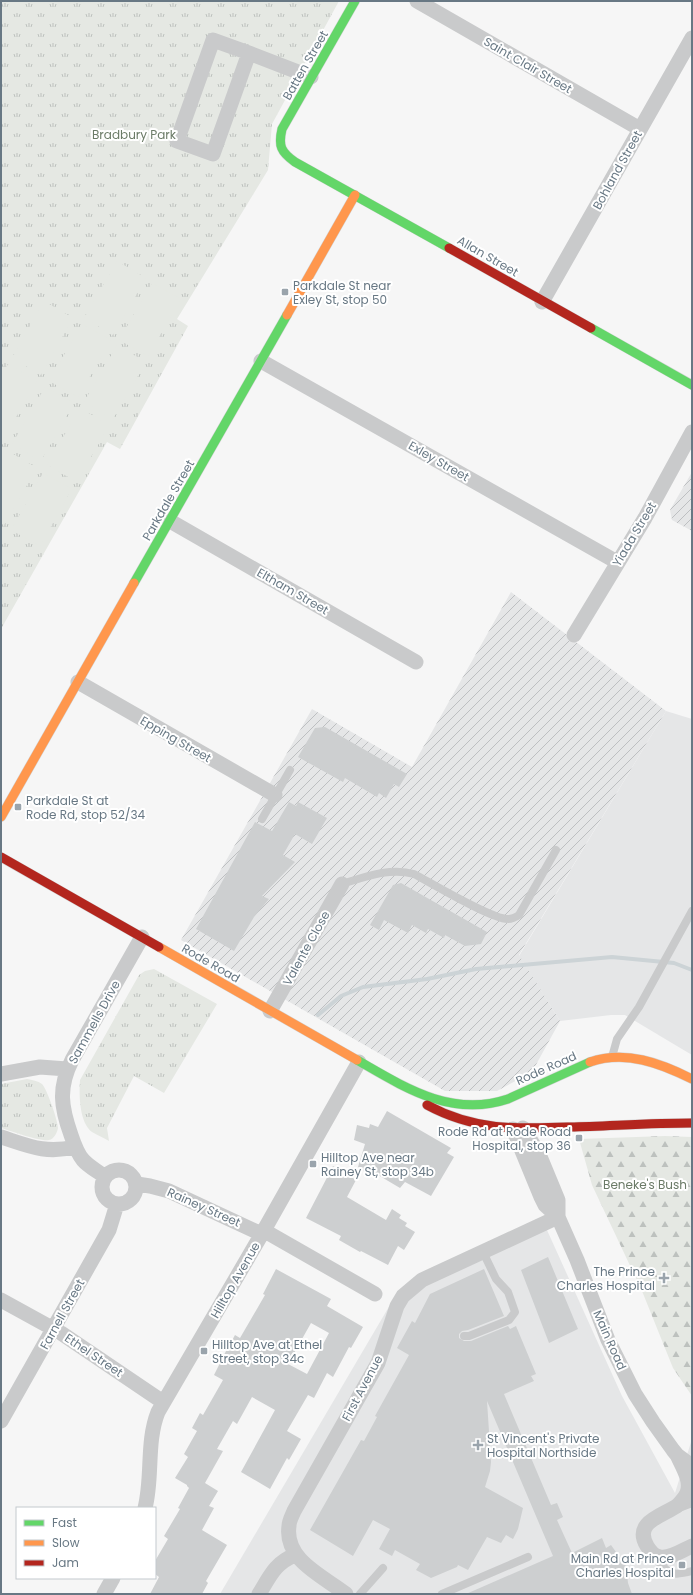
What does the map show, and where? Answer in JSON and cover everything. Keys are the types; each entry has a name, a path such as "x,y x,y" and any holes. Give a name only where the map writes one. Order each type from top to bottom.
{"street":[{"name":"Batten Street","path":"279,142 282,129 355,1"},
{"name":"Saint Clair Street","path":"417,1 640,129"},
{"name":"Bohland Street","path":"542,302 692,38"},
{"path":"249,54 213,154 177,141 213,40 311,77"},
{"name":"Allan Street","path":"279,142 287,157 542,302 692,385"},
{"name":"Parkdale Street","path":"1,816 355,195"},
{"name":"Exley Street","path":"261,361 617,562"},
{"name":"Yiada Street","path":"574,635 645,518 692,432"},
{"name":"Eltham Street","path":"170,521 416,662"},
{"name":"Epping Street","path":"78,682 275,795"},
{"name":"Rode Road","path":"1,858 409,1090 429,1106 451,1118 474,1125 514,1124 557,1128 692,1123"},
{"name":"Valente Close","path":"270,1011 342,884"},
{"name":"Sammells Drive","path":"1,1074 40,1067 67,1069 142,937"},
{"name":"Rode Road","path":"409,1090 448,1102 474,1105 496,1102 512,1097 577,1066 611,1057 652,1062 692,1080"},
{"name":"Hilltop Avenue","path":"144,1507 149,1484 153,1426 158,1412 263,1232 359,1062"},
{"path":"67,1069 62,1088 62,1105 75,1147 83,1161 105,1177"},
{"path":"522,1102 532,1091 544,1082"},
{"path":"448,1102 484,1113"},
{"name":"Main Road","path":"514,1124 542,1160 558,1200 558,1217 577,1260 608,1340 631,1386 653,1422 690,1475 687,1493 681,1502 673,1509 656,1516 646,1528 644,1533 645,1541 652,1553"},
{"name":"Main Road","path":"514,1124 540,1197 545,1206 558,1217"},
{"path":"542,1160 545,1143 557,1128"},
{"path":"1,1138 51,1151 75,1147"},
{"path":"115,1170 121,1170 131,1174 136,1184 135,1195 127,1202 117,1204 111,1202 102,1188 105,1177 115,1170"},
{"name":"Rainey Street","path":"136,1184 169,1191 255,1231 270,1234 375,1294"},
{"name":"Farnell Street","path":"1,1421 109,1230 117,1204"},
{"name":"First Avenue","path":"295,1555 290,1546 289,1536 289,1525 294,1511 378,1363 396,1317 397,1306 403,1296 422,1280 558,1217"},
{"name":"Ethel Street","path":"1,1300 61,1332 163,1402"},
{"path":"652,1553 664,1558 692,1546"},
{"path":"259,1594 276,1567 285,1559 295,1555 302,1562 346,1594"},
{"path":"104,1594 112,1579"}],"lane":[{"path":"262,819 290,770"},
{"path":"342,884 387,872 406,872 414,874 492,915 508,919 519,915 556,850"},
{"path":"611,1057 617,1039 639,1007 692,912"},
{"path":"464,1336 469,1336 509,1320 515,1312 508,1292 496,1279 483,1252"},
{"path":"673,1509 685,1506 692,1502"},
{"path":"652,1553 663,1568 670,1573 678,1575 692,1570"},
{"path":"442,1594 528,1557"},
{"path":"360,1594 383,1568"}],"shaded area":[{"path":"692,472 692,531 672,520 670,510"},
{"path":"511,592 666,711 519,955 560,1021 532,1072 497,1091 445,1091 181,940 312,709 412,767"},
{"path":"666,711 692,719 692,1055 625,1015 611,1015 560,1021 519,956"},
{"name":"St Vincent's Private Hospital Northside","path":"542,1219 622,1396 675,1493 692,1439 692,1594 220,1594 397,1293"}],"green space":[{"name":"Bradbury Park","path":"2,1 339,1 272,124 268,170 177,319 188,326 120,449 107,442 1,629"},
{"path":"117,261 146,278 113,335 84,318"},
{"path":"152,283 181,299 148,356 119,340"},
{"path":"44,301 73,318 41,375 12,358"},
{"path":"82,324 111,340 78,397 49,381"},
{"path":"117,345 146,362 113,419 84,402"},
{"path":"8,364 37,381 4,438 1,436 1,376"},
{"path":"45,387 74,403 41,461 12,444"},
{"path":"80,408 109,425 77,482 47,465"},
{"path":"8,451 37,468 4,525 1,523 1,463"},
{"path":"43,473 72,489 40,546 11,530"},
{"path":"154,969 217,1004 164,1093 134,1076 107,1128 109,1141 92,1132 84,1122 80,1100 80,1080 139,975 145,971"},
{"path":"27,1079 37,1081 42,1084 49,1098 58,1128 55,1136 49,1140 26,1136 1,1128 1,1084"},
{"name":"Beneke's Bush","path":"665,1136 692,1137 692,1396 673,1368 642,1291 592,1185 579,1139"}],"building":[{"path":"325,727 407,774 399,787 394,784 386,798 379,793 377,797 345,778 343,782 298,757 315,728"},
{"path":"289,802 296,806 298,802 327,818 312,844 295,834 283,855 295,862 262,896 269,899 254,917 234,951 196,929 255,822 272,831"},
{"path":"401,883 487,932 481,944 465,946 445,935 444,938 428,929 426,933 412,925 408,933 384,920 379,930 370,925 393,885"},
{"path":"387,1111 451,1148 447,1153 454,1157 431,1196 405,1182 400,1188 373,1172 369,1175 358,1167 365,1144 354,1140 357,1125 369,1128 370,1124 378,1127"},
{"path":"333,1166 356,1180 347,1197 386,1220 392,1209 401,1215 399,1218 407,1223 405,1226 415,1232 404,1250 398,1246 388,1265 339,1240 341,1236 306,1218"},
{"path":"548,1257 578,1329 549,1343 521,1270"},
{"path":"276,1269 331,1299 327,1306 363,1327 351,1348 349,1347 333,1377 327,1373 314,1398 308,1395 287,1431 301,1439 289,1460 287,1458 270,1489 241,1472 275,1410 252,1397 237,1424 233,1421 217,1449 223,1451 205,1483 218,1491 209,1506 214,1508 202,1530 227,1545 206,1581 208,1583 202,1594 150,1594 159,1577 156,1575 156,1559 168,1539 164,1536 180,1509 178,1508 189,1488 187,1485 175,1478 188,1457 184,1454 197,1431 192,1428 200,1413 203,1415 223,1380 214,1375 226,1351 235,1335 240,1338 265,1295 263,1294","holes":["311,1323 329,1333 307,1374 288,1364"]},
{"path":"484,1269 504,1316 462,1331 459,1334 459,1338 464,1341 471,1341 508,1326 510,1329 516,1326 536,1374 531,1376 534,1381 504,1394 551,1505 557,1503 563,1517 557,1520 572,1553 602,1538 606,1548 611,1545 626,1566 628,1583 632,1594 466,1594 553,1556 487,1401 491,1462 485,1487 523,1508 518,1529 513,1539 506,1535 501,1543 487,1537 468,1570 458,1565 457,1567 431,1578 416,1570 420,1564 395,1550 392,1556 379,1549 390,1529 373,1520 353,1556 310,1530 361,1440 364,1441 377,1417 375,1416 409,1355 397,1348 412,1321 415,1323 430,1294"}],"waterway":[{"path":"318,1015 341,996 363,987 427,979 476,969 612,957 674,963 692,970"}],"traffic: fast":[{"path":"355,1 282,129 280,140 282,148 286,155 295,162 449,248"},
{"path":"134,583 287,315"},
{"path":"591,328 692,385"},
{"path":"357,1060 392,1080 429,1097 467,1105 487,1104 508,1099 590,1062"}],"traffic: slow":[{"path":"287,315 355,195"},
{"path":"1,817 134,583"},
{"path":"159,947 357,1060"},
{"path":"590,1062 617,1057 630,1058 655,1063 692,1079"}],"traffic: jam":[{"path":"449,248 591,328"},
{"path":"1,857 159,947"},
{"path":"427,1105 462,1120 479,1124 514,1128 692,1123"}],"place":[{"name":"Parkdale St near Exley St, stop 50","path":"285,292"},
{"name":"Parkdale St at Rode Rd, stop 52/34","path":"18,807"},
{"name":"Rode Rd at Rode Road Hospital, stop 36","path":"579,1138"},
{"name":"Hilltop Ave near Rainey St, stop 34b","path":"313,1164"},
{"name":"The Prince Charles Hospital","path":"664,1278"},
{"name":"Hilltop Ave at Ethel Street, stop 34c","path":"204,1351"},
{"name":"St Vincent's Private Hospital Northside","path":"478,1445"},
{"name":"Main Rd at Prince Charles Hospital","path":"682,1565"}]}
